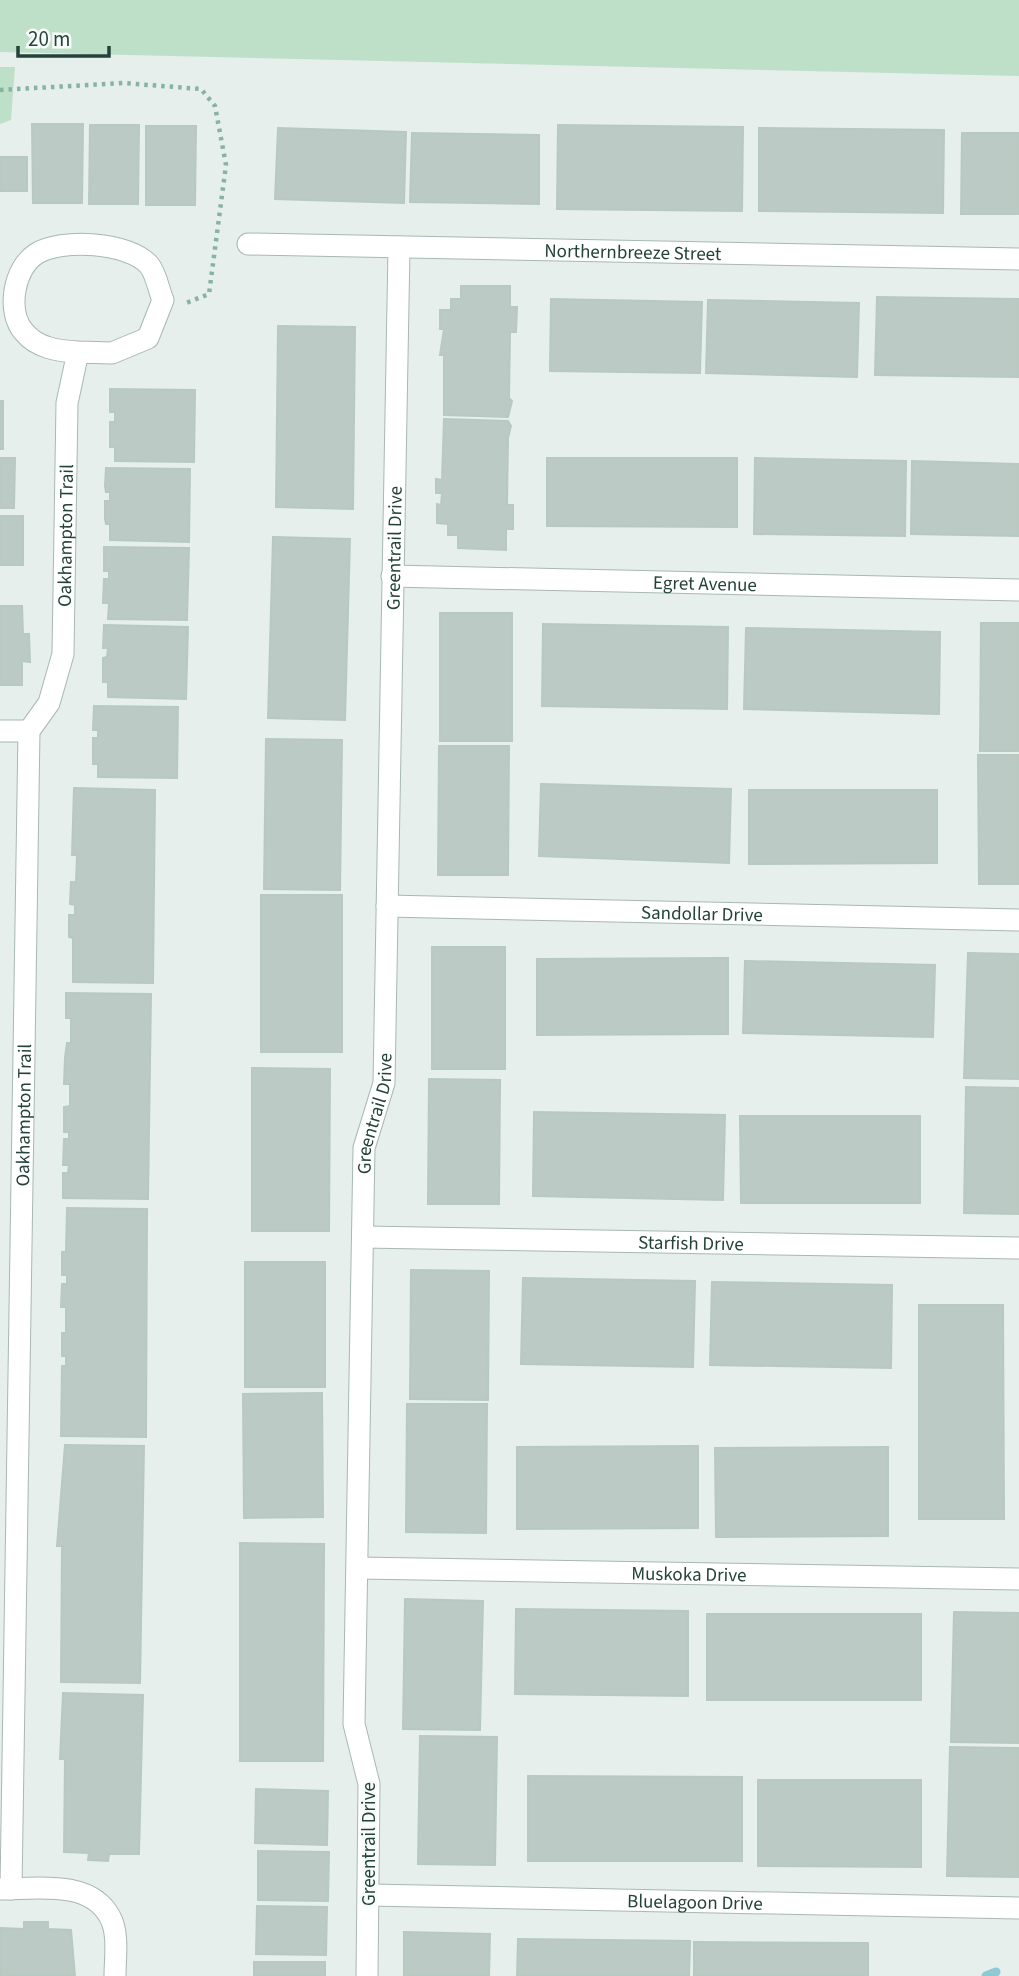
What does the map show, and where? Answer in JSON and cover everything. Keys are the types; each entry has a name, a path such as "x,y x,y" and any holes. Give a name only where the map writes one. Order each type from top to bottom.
{"street":[{"name":"Northernbreeze Street","path":"248,244 1019,259"},
{"path":"60,246 116,246 149,265 163,300 161,307 148,338 112,354 78,352 51,350 23,331 15,313 16,279 35,254 60,246"},
{"name":"Greentrail Drive","path":"367,1976 369,1784 354,1724 365,1148 384,1083 399,247"},
{"name":"Oakhampton Trail","path":"5,1889 10,1260 29,731 49,703 63,653 67,403 78,352"},
{"name":"Egret Avenue","path":"392,576 1019,590"},
{"path":"0,731 29,731"},
{"name":"Sandollar Drive","path":"387,906 1019,920"},
{"name":"Starfish Drive","path":"364,1237 1019,1248"},
{"name":"Muskoka Drive","path":"358,1568 1019,1579"},
{"path":"5,1889 77,1891 96,1900 110,1917 115,1936 115,1976"},
{"name":"Bluelagoon Drive","path":"369,1895 1019,1908"}],"path":[{"path":"0,90 123,83 201,89 215,106 226,165 209,294 181,306 161,307"}],"green space":[{"path":"0,0 1019,0 1019,76 0,52"},
{"path":"0,67 15,67 11,120 0,124"}],"building":[{"path":"32,124 83,124 82,203 33,203"},
{"path":"90,125 139,125 138,204 89,204"},
{"path":"558,125 743,127 742,211 557,209"},
{"path":"146,126 196,126 195,205 146,205"},
{"path":"278,128 406,132 404,203 275,199"},
{"path":"759,128 944,130 943,213 759,211"},
{"path":"412,133 539,135 539,204 410,202"},
{"path":"962,133 1019,133 1019,214 961,214"},
{"path":"0,157 27,157 27,191 0,191"},
{"path":"461,286 510,286 510,307 517,307 516,332 510,332 509,398 512,401 508,417 444,415 444,355 440,355 444,329 440,329 440,310 451,310 451,299 461,299"},
{"path":"877,297 1019,299 1019,377 875,375"},
{"path":"551,299 702,302 700,373 550,371"},
{"path":"708,300 859,303 857,377 706,373"},
{"path":"278,326 355,327 353,509 276,507"},
{"path":"110,389 195,390 194,462 115,461 115,447 110,447 110,422 115,422 115,412 110,412"},
{"path":"0,401 3,401 3,449 0,449"},
{"path":"444,419 508,421 511,426 508,438 507,505 513,505 513,529 506,529 506,550 458,548 458,535 448,535 448,524 437,523 437,504 441,505 442,493 436,493 436,479 442,480"},
{"path":"0,458 15,458 14,508 0,508"},
{"path":"547,458 737,458 737,527 547,526"},
{"path":"755,458 906,461 905,536 754,534"},
{"path":"912,461 1019,464 1019,536 911,534"},
{"path":"106,468 190,469 189,542 110,540 110,524 106,524 105,519 105,501 110,501 110,492 106,492 105,486"},
{"path":"0,516 23,516 23,565 0,565"},
{"path":"273,537 350,539 345,720 268,718"},
{"path":"104,547 189,548 187,620 108,619 109,603 103,603 104,579 109,579 109,571 104,571"},
{"path":"0,606 22,606 23,634 29,634 30,662 22,661 22,685 0,685"},
{"path":"440,613 512,613 512,741 440,741"},
{"path":"981,623 1019,623 1019,751 980,751"},
{"path":"543,624 728,627 727,709 542,706"},
{"path":"104,625 188,627 186,699 108,697 108,682 103,682 103,658 107,657 108,648 103,648"},
{"path":"746,628 940,632 939,714 744,709"},
{"path":"94,706 178,707 177,778 98,777 98,764 93,764 93,738 98,738 98,730 93,730"},
{"path":"266,739 342,740 340,890 264,889"},
{"path":"439,746 509,746 508,875 438,875"},
{"path":"978,755 1019,755 1019,884 979,884"},
{"path":"541,784 731,789 729,863 539,856"},
{"path":"74,788 155,790 153,983 73,982 73,938 69,937 69,915 75,915 75,905 70,904 71,882 76,882 77,855 72,855"},
{"path":"749,790 937,790 937,863 749,864"},
{"path":"261,895 342,895 342,1052 261,1052"},
{"path":"432,947 505,947 505,1069 432,1069"},
{"path":"968,953 1019,954 1019,1079 964,1078"},
{"path":"728,958 728,1034 537,1035 537,959"},
{"path":"745,961 935,965 933,1037 743,1033"},
{"path":"66,993 151,994 148,1199 63,1198 63,1173 68,1173 69,1165 63,1165 64,1139 69,1139 69,1132 64,1132 64,1107 70,1106 70,1084 64,1084 65,1058 67,1043 71,1043 71,1018 66,1018"},
{"path":"252,1068 330,1069 329,1231 252,1231"},
{"path":"429,1079 500,1080 499,1204 428,1204"},
{"path":"966,1087 1019,1088 1019,1214 964,1213"},
{"path":"534,1112 725,1115 723,1200 533,1196"},
{"path":"740,1116 920,1116 920,1203 741,1203"},
{"path":"67,1208 147,1209 146,1437 61,1436 62,1366 66,1366 66,1356 62,1356 62,1333 66,1333 66,1307 61,1307 62,1284 67,1284 67,1275 62,1275 62,1252 66,1252"},
{"path":"245,1262 325,1262 325,1387 245,1387"},
{"path":"411,1270 489,1271 488,1400 410,1399"},
{"path":"523,1278 695,1281 693,1367 521,1364"},
{"path":"712,1282 892,1285 891,1368 710,1365"},
{"path":"919,1305 1003,1305 1004,1519 919,1519"},
{"path":"322,1393 323,1517 244,1518 243,1394"},
{"path":"407,1404 487,1404 486,1533 406,1532"},
{"path":"65,1445 144,1446 140,1683 61,1682 62,1546 57,1546"},
{"path":"698,1446 698,1528 517,1529 517,1447"},
{"path":"888,1447 888,1536 716,1537 715,1448"},
{"path":"240,1543 324,1544 323,1761 240,1761"},
{"path":"405,1599 483,1601 480,1730 403,1729"},
{"path":"516,1609 688,1611 688,1696 515,1694"},
{"path":"954,1612 1019,1613 1019,1743 951,1742"},
{"path":"707,1614 921,1614 921,1700 707,1700"},
{"path":"63,1693 143,1695 139,1854 109,1854 108,1861 88,1860 89,1853 64,1852 65,1759 60,1759"},
{"path":"420,1736 497,1737 495,1865 418,1864"},
{"path":"950,1747 1019,1748 1019,1877 947,1876"},
{"path":"528,1776 742,1777 742,1861 528,1861"},
{"path":"758,1780 921,1780 921,1867 758,1866"},
{"path":"256,1789 328,1791 327,1845 255,1843"},
{"path":"258,1851 329,1852 328,1901 258,1900"},
{"path":"257,1906 327,1907 326,1955 256,1954"},
{"path":"24,1922 48,1922 48,1929 71,1930 75,1976 0,1976 0,1928 24,1929"},
{"path":"404,1932 490,1934 489,1976 404,1976"},
{"path":"518,1939 690,1941 689,1976 517,1976"},
{"path":"694,1942 868,1943 868,1976 694,1976"},
{"path":"254,1962 325,1962 325,1976 254,1976"}],"waterway":[{"path":"986,1976 996,1972"}]}
